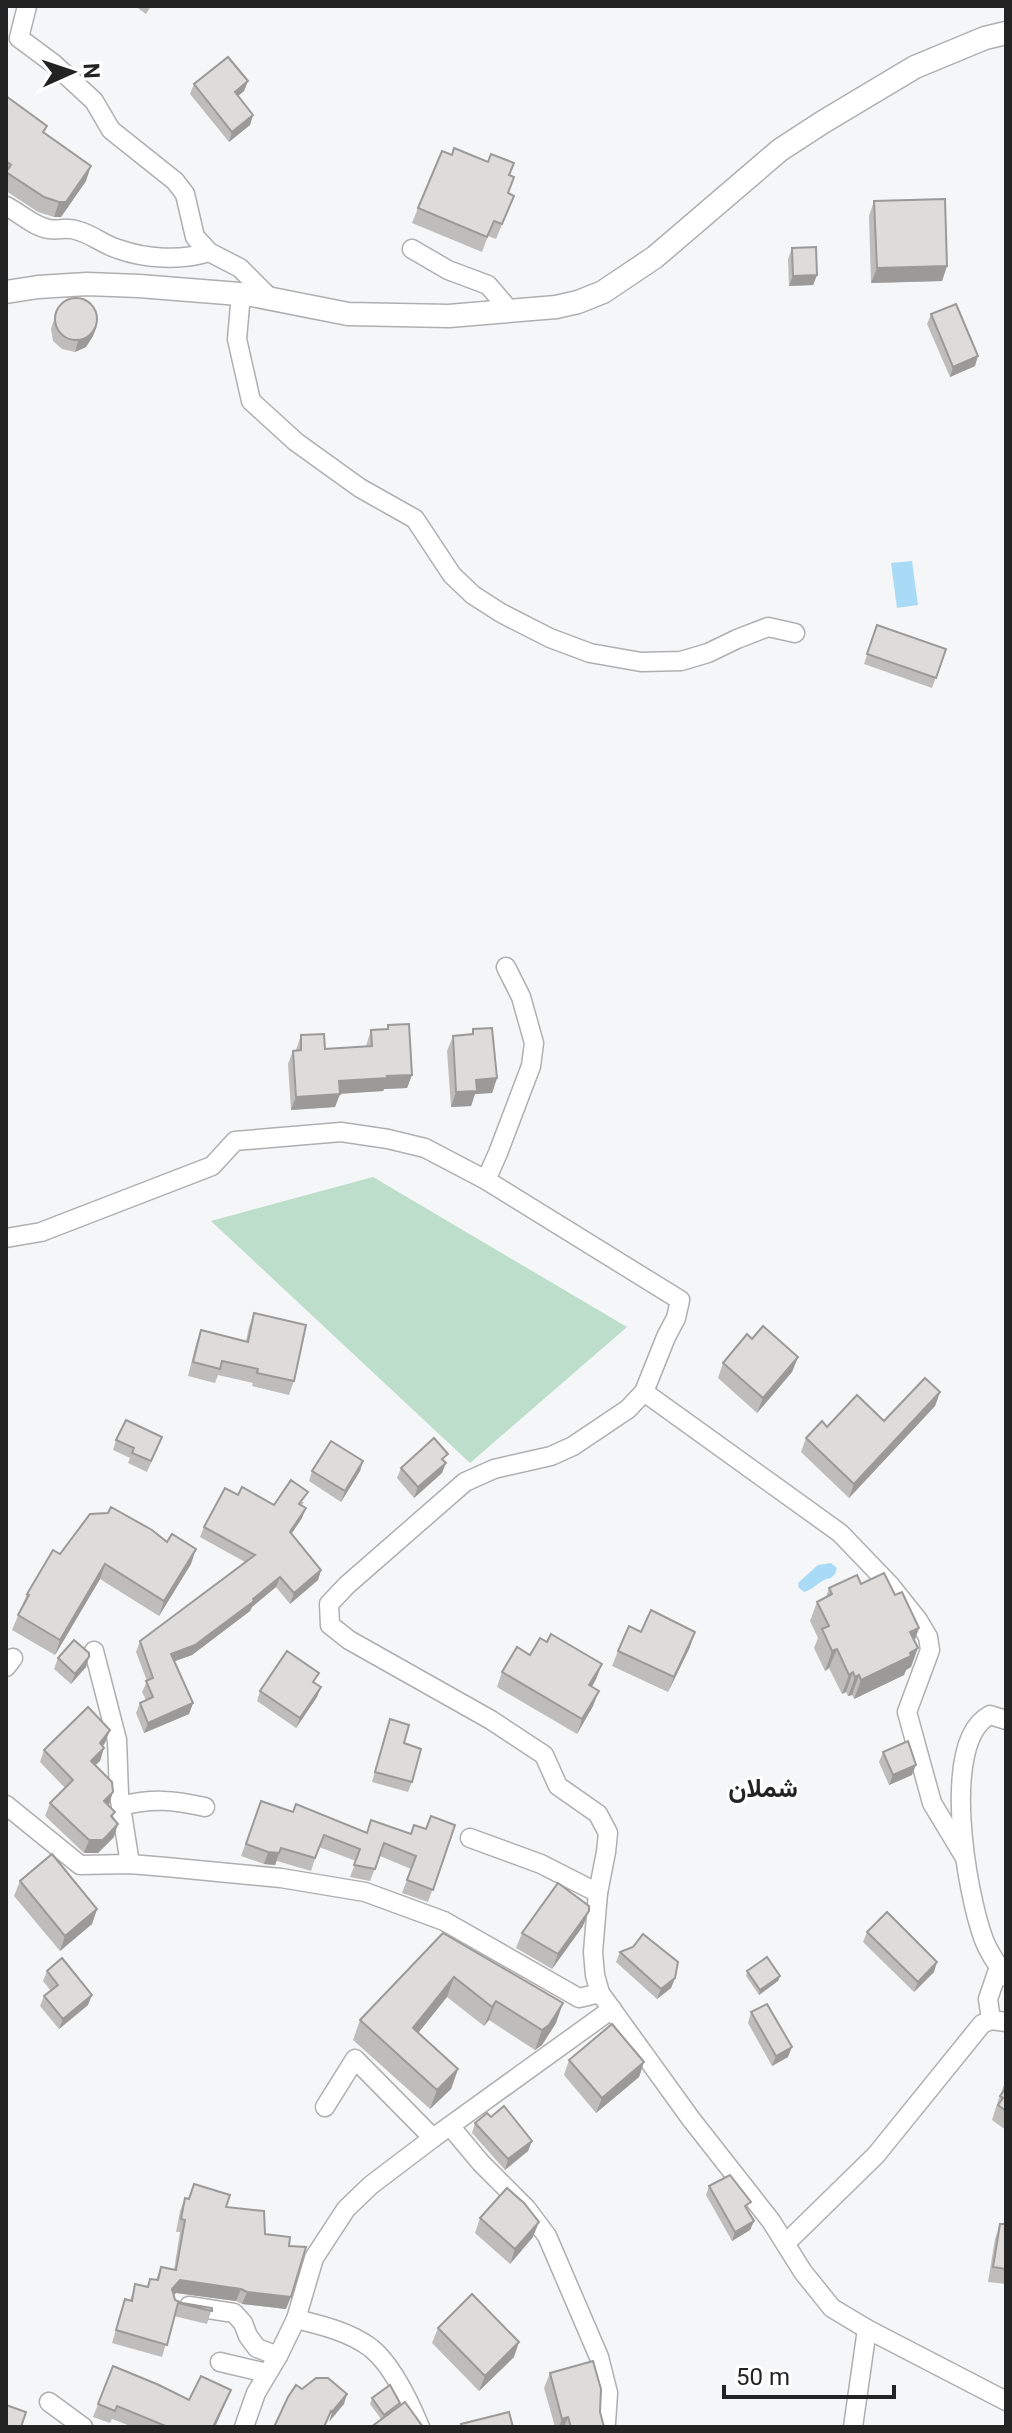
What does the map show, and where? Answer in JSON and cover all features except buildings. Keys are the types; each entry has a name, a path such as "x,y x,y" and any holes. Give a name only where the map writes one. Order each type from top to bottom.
{"street":[{"path":"27,6 13,33 54,64 94,101 111,130 175,181 185,194 195,237 209,252 240,268 271,299"},
{"path":"6,292 87,284 241,294 348,314 449,316 556,307 603,292 655,257 749,175 812,129 915,67 985,38 1006,33"},
{"path":"6,206 40,227 80,231 116,249 138,255 192,258 209,252"},
{"path":"412,249 448,270 488,285 511,312"},
{"path":"241,294 237,339 251,401 296,442 360,488 415,519 452,575 473,595 501,613 550,638 590,653 641,662 681,661 768,627 795,633"},
{"path":"486,1180 531,1066 534,1043 521,997 506,967"},
{"path":"6,1238 41,1232 212,1166 235,1141 341,1132 425,1148 486,1180 680,1300 676,1318 644,1392 628,1409 573,1446 551,1456 494,1469 465,1482 329,1604 330,1625 349,1640 491,1720 544,1755 558,1786 598,1814 608,1833 598,1893 593,1952 600,1993 832,2308 1006,2401"},
{"path":"644,1392 840,1533 890,1585 918,1620 928,1637 930,1650 907,1712 932,1803 964,1856"},
{"path":"94,1651 117,1740 121,1806 130,1864"},
{"path":"786,2243 876,2155 982,2024 998,2021 988,1999 1002,1972 984,1940 964,1856 961,1775 966,1748 981,1719 990,1715 1006,1720"},
{"path":"121,1806 145,1800 169,1800 205,1807"},
{"path":"6,1805 80,1865 130,1864 281,1878 365,1892 444,1921 579,1998 600,1993"},
{"path":"470,1838 541,1864 598,1893"},
{"path":"244,2427 256,2393 296,2319 314,2258 346,2209 371,2185 433,2138 612,2009"},
{"path":"325,2107 355,2059 433,2138"},
{"path":"450,2126 481,2163 526,2208 547,2236 599,2357 608,2393 606,2423"},
{"path":"179,2304 234,2313 257,2348 278,2356"},
{"path":"296,2319 335,2329 372,2348 397,2380 420,2427"},
{"path":"853,2427 867,2329"},
{"path":"220,2362 267,2373"},
{"path":"49,2402 83,2427"}],"green space":[{"path":"373,1177 627,1327 470,1463 211,1221"}],"water":[{"path":"912,561 918,605 897,608 891,563"},
{"path":"831,1563 837,1568 831,1578 804,1592 799,1588 798,1583 818,1565"}],"district":[{"name":"شملان","path":"763,1788"}]}
